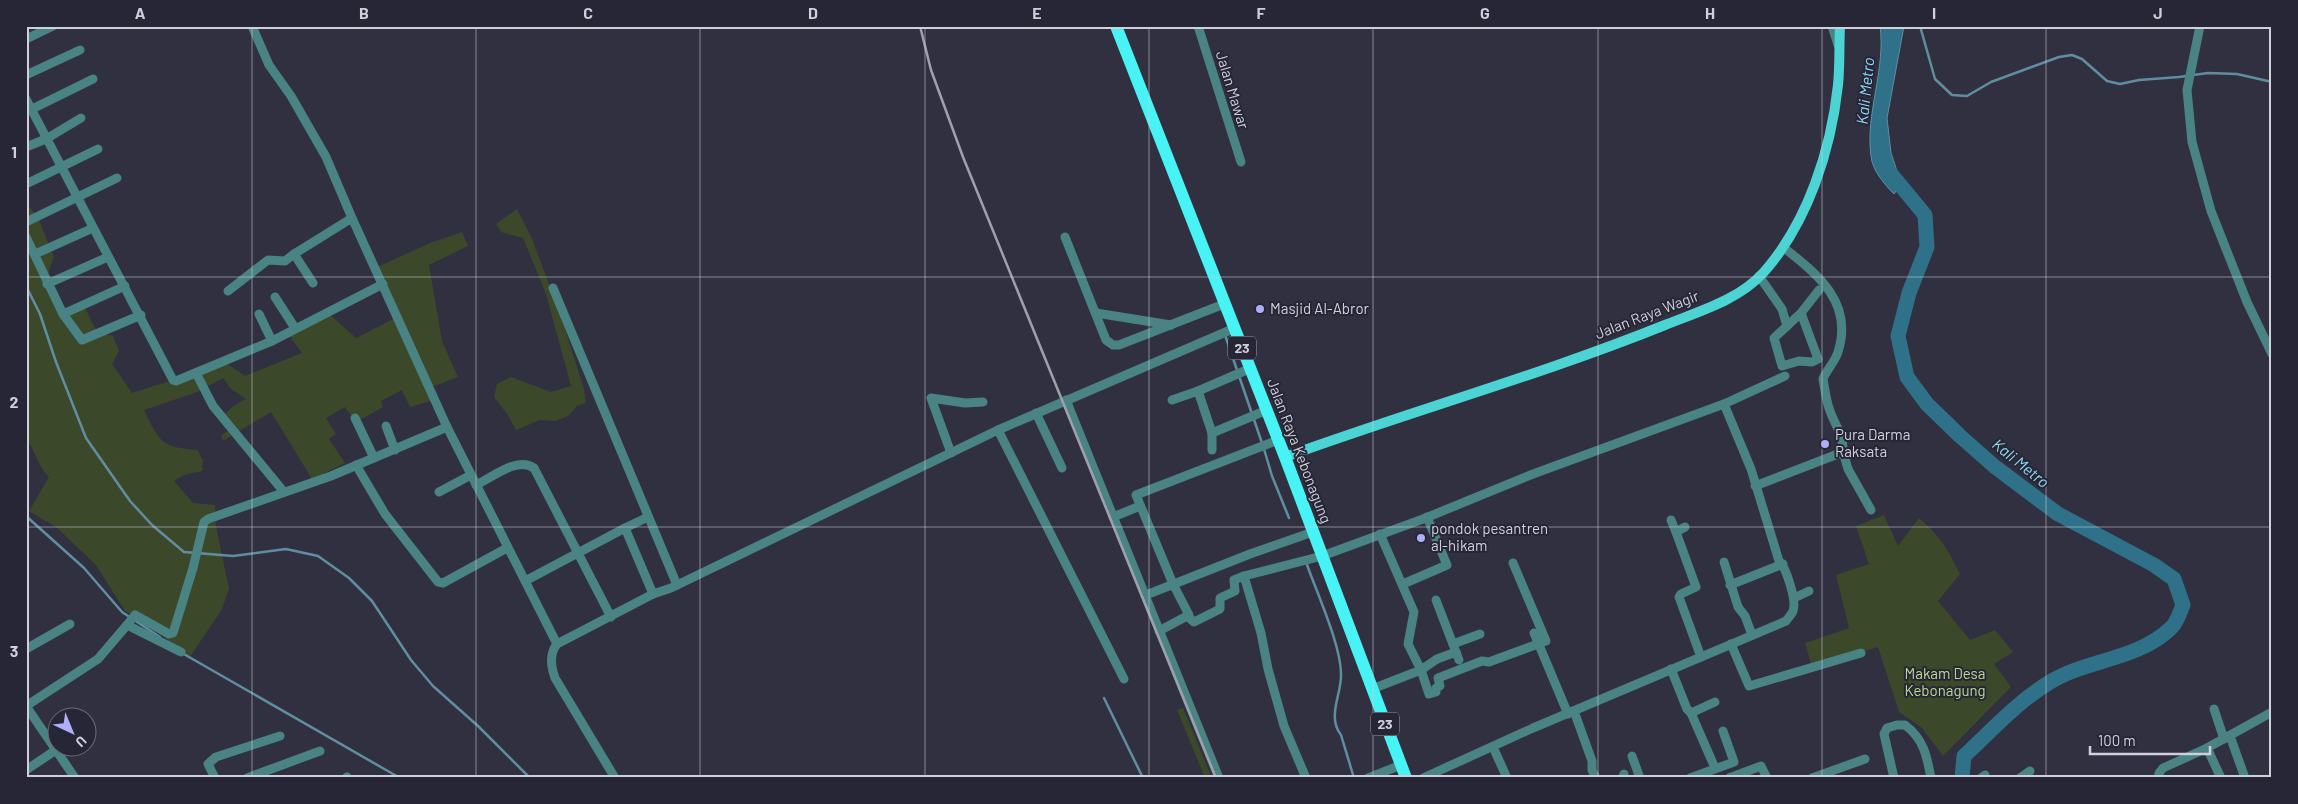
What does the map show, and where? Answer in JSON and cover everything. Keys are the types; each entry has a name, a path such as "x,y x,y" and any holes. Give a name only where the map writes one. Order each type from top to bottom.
{"highway":[{"name":"Jalan Raya Kebonagung","path":"1116,26 1235,328 1245,372 1261,412 1267,444 1285,457 1406,778"}],"main road":[{"name":"Jalan Raya Wagir","path":"1285,457 1640,335 1734,296 1759,276 1783,246 1808,199 1823,156 1830,128 1838,84 1840,26"}],"street":[{"path":"26,39 53,26"},
{"path":"252,26 269,65 291,96 326,157 447,427 557,644"},
{"name":"Jalan Mawar","path":"1198,26 1241,162"},
{"path":"1832,26 1839,47"},
{"path":"2200,26 2187,90 2192,142 2211,211 2247,302 2272,354"},
{"path":"26,75 80,50"},
{"path":"29,111 93,79"},
{"path":"26,99 29,111 141,315 172,379 176,381 272,341 383,284"},
{"path":"26,147 46,139 81,118"},
{"path":"26,184 98,148"},
{"path":"26,222 117,178"},
{"path":"228,291 268,260 285,261 352,218"},
{"path":"35,254 93,228"},
{"path":"26,237 63,314 83,340 141,315"},
{"path":"1066,237 1106,340 1113,345 1119,345 1224,304"},
{"path":"1783,246 1811,269 1830,288 1839,311 1841,323 1838,353 1823,379 1830,410 1843,441 1843,452 1848,469 1871,510"},
{"path":"294,254 313,283"},
{"path":"47,284 108,257"},
{"path":"1759,276 1782,309 1787,326"},
{"path":"63,314 125,286"},
{"path":"553,288 677,585"},
{"path":"1782,309 1798,315 1818,360 1812,362 1799,361 1782,366 1774,338 1798,315 1819,290"},
{"path":"275,297 295,328"},
{"path":"1096,313 1171,325"},
{"path":"259,314 272,341"},
{"path":"615,778 555,678 552,654 557,644 652,594 677,585 998,430 1235,328"},
{"path":"1172,400 1245,372"},
{"path":"196,373 213,406 284,492"},
{"path":"1267,444 1136,495 1173,584 1194,622 1220,609 1220,598 1235,591 1234,580 1322,556 1427,517 1533,474 1724,404 1785,376"},
{"path":"1198,391 1212,433 1212,450"},
{"path":"951,453 931,398 965,403 983,402"},
{"path":"1066,400 1219,778"},
{"path":"1423,778 1571,712 1786,621 1793,611 1794,598 1783,564 1779,561 1751,469 1724,404"},
{"path":"1212,433 1261,412"},
{"path":"1036,413 1062,468"},
{"path":"355,418 374,458"},
{"path":"386,426 395,450"},
{"path":"48,738 26,706 98,659 129,620 136,615 172,634 193,568 204,522 356,466 447,427"},
{"path":"998,430 1124,679"},
{"path":"1755,486 1843,452"},
{"path":"476,485 518,464 532,466 611,617"},
{"path":"356,466 385,514 438,582 443,583 507,548"},
{"path":"440,492 471,474"},
{"path":"1114,517 1140,506"},
{"path":"525,581 648,517"},
{"path":"1403,584 1447,565 1427,517"},
{"path":"1671,520 1696,585 1695,589 1681,594 1679,597 1701,657"},
{"path":"1676,532 1685,527"},
{"path":"624,528 652,594"},
{"path":"1146,595 1313,532"},
{"path":"1380,534 1414,612 1409,646 1429,694 1436,692 1436,688 1440,686 1438,678 1482,661 1489,662 1546,641 1513,563"},
{"path":"1724,562 1738,607 1745,616 1752,635"},
{"path":"1730,585 1783,564"},
{"path":"1244,576 1261,633 1268,669 1284,726 1306,778"},
{"path":"1794,598 1809,591"},
{"path":"1436,600 1456,652"},
{"path":"1159,631 1189,616"},
{"path":"129,620 181,652"},
{"path":"26,649 70,624"},
{"path":"1534,633 1592,761 1592,770 1596,778"},
{"path":"1372,689 1420,670 1437,659 1456,652 1480,634"},
{"path":"1731,644 1749,686 1861,653"},
{"path":"1671,669 1687,709 1691,713 1719,767 1728,778 1759,766 1763,768 1767,778"},
{"path":"1691,713 1715,702"},
{"path":"2214,709 2245,778"},
{"path":"2159,778 2159,773 2163,768 2208,748 2271,716"},
{"path":"1894,778 1884,734 1887,728 1905,725 1925,748 1931,778"},
{"path":"1690,778 1735,761 1723,731"},
{"path":"215,778 208,764 216,757 280,736"},
{"path":"1493,747 1507,778"},
{"path":"2208,748 2221,778"},
{"path":"247,778 320,751"},
{"path":"26,770 48,755"},
{"path":"60,756 75,778"},
{"path":"1632,756 1640,778"},
{"path":"1812,778 1865,759"},
{"path":"1368,778 1401,765"},
{"path":"2020,778 2030,771"}],"green space":[{"path":"26,202 39,220 54,257 49,272 49,284 55,296 63,309 85,308 97,332 113,336 119,351 112,364 132,393 226,363 245,376 302,353 286,331 327,312 356,338 397,317 373,269 430,243 462,232 468,246 429,265 442,341 458,377 429,388 434,400 410,407 402,390 381,401 383,407 356,422 345,407 326,418 336,434 329,439 345,463 312,479 271,412 223,441 221,435 232,429 223,416 232,407 246,399 230,388 223,378 197,392 144,410 154,430 163,441 176,447 198,450 203,461 202,471 184,475 174,481 193,503 215,505 216,526 229,589 221,611 189,658 147,623 125,611 96,565 56,527 29,511 49,477 26,438"},
{"path":"517,209 532,239 560,313 584,389 586,403 577,406 568,416 555,421 540,420 516,430 508,415 494,397 497,384 511,377 551,392 571,386 546,294 523,238 501,232 496,224"},
{"name":"Makam Desa Kebonagung","path":"1884,515 1898,546 1919,518 1933,531 1947,550 1960,574 1938,601 1970,640 1995,630 2013,652 1994,664 2011,687 1943,756 1921,727 1899,712 1878,647 1812,667 1805,643 1849,628 1836,575 1869,564 1856,526"},
{"path":"1183,708 1212,778 1205,778 1177,710"}],"water":[{"path":"1880,26 1904,26 1887,118 1891,153 1901,183 1894,194 1876,172 1871,156 1871,124 1880,59"}],"waterway":[{"path":"1920,26 1935,79 1952,95 1967,96 1991,82 2059,57 2072,55 2082,59 2107,81 2120,84 2139,80 2208,73 2237,74 2272,82"},
{"name":"Kali Metro","path":"1887,169 1925,215 1927,247 1909,293 1898,336 1907,377 1927,404 1994,466 2058,514 2154,565 2174,579 2183,605 2173,626 2158,639 2144,647 2065,674 2027,698 1964,756 1962,778"},
{"path":"26,286 40,314 56,362 86,438 130,501 152,525 184,552 233,556 286,549 318,556 349,578 372,601 411,660 433,686 478,726 530,778"},
{"path":"1225,335 1262,443"},
{"path":"1264,449 1272,476 1289,518"},
{"path":"26,516 84,568 122,612 160,637"},
{"path":"1306,562 1328,619 1337,650 1341,676 1335,721 1354,778"},
{"path":"182,653 400,778"},
{"path":"1104,698 1143,778"}],"railway":[{"path":"920,26 931,70 963,157 1216,778"}],"place":[{"name":"Masjid Al-Abror","path":"1260,309"},
{"name":"Pura Darma Raksata","path":"1825,444"},
{"name":"pondok pesantren al-hikam","path":"1421,538"}]}
